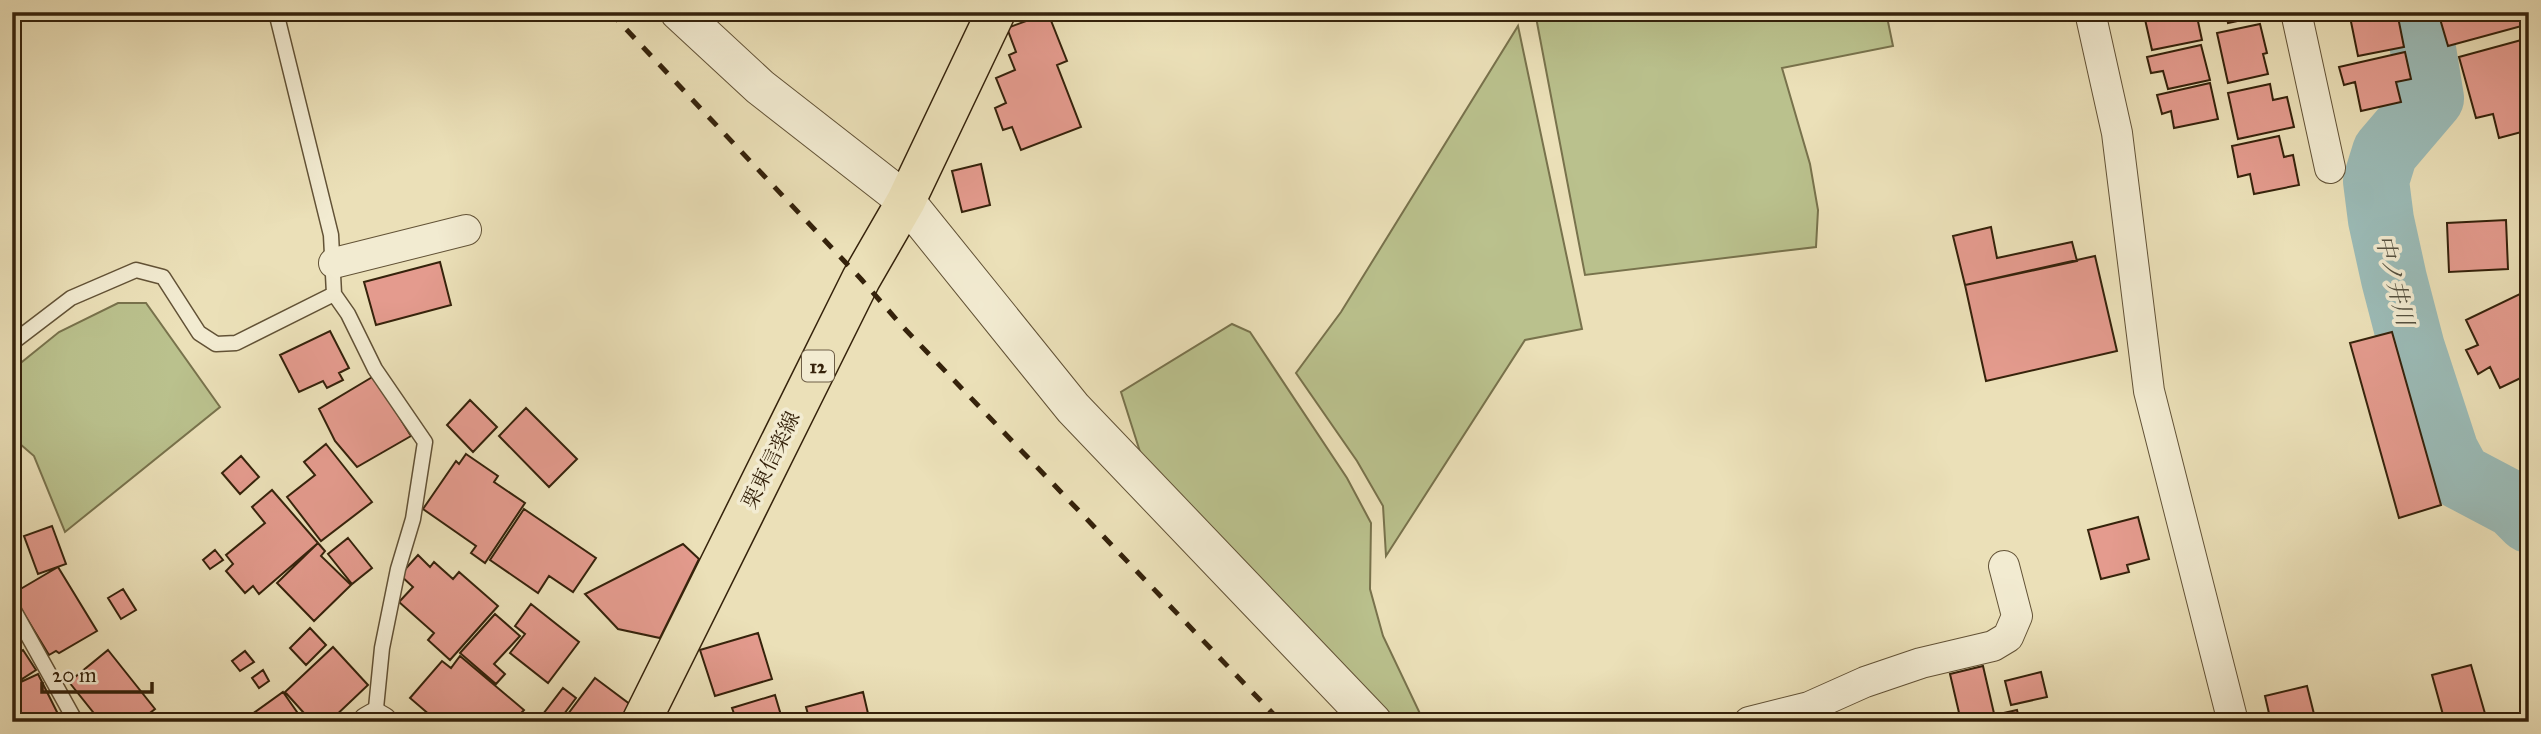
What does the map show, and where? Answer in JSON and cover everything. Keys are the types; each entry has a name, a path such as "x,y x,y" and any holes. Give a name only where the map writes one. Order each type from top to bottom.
{"main road":[{"name":"栗東信楽線","path":"641,722 861,279 906,201 996,12"}],"street":[{"path":"679,12 760,88 906,201 1073,408 1373,722"},
{"path":"2090,12 2117,133 2149,391 2234,722"},
{"path":"2296,12 2330,168"},
{"path":"334,264 466,230"},
{"path":"1749,722 1809,707 1865,682 1921,663 1993,646 2008,637 2017,615 2004,566"}],"lane":[{"path":"276,12 331,235 334,294 348,314 375,369 425,442 413,519 398,569 382,648 375,720"},
{"path":"12,343 71,298 136,270 163,277 199,333 216,344 236,343 334,294"},
{"path":"12,607 76,722"}],"green space":[{"path":"1535,12 1886,12 1893,46 1782,68 1810,164 1818,210 1816,247 1585,275"},
{"path":"1518,26 1582,329 1525,340 1386,556 1383,506 1357,461 1296,373 1341,312"},
{"path":"118,303 146,303 220,407 65,532 34,456 12,437 12,370 59,332"},
{"path":"1232,324 1250,332 1347,478 1371,523 1370,589 1383,636 1424,722 1395,722 1142,458 1121,392"}],"building":[{"path":"2159,12 2196,12 2202,40 2152,50 2144,15"},
{"path":"2226,12 2275,12 2275,13 2228,23"},
{"path":"2349,12 2397,12 2404,47 2358,56"},
{"path":"2438,12 2529,12 2529,24 2448,46"},
{"path":"1048,13 1067,61 1057,65 1081,127 1021,150 1012,127 1003,130 995,108 1006,103 996,78 1015,70 1009,55 1016,52 1007,28"},
{"path":"2260,24 2267,53 2263,54 2268,74 2228,83 2217,33"},
{"path":"2525,39 2529,52 2529,130 2499,138 2493,114 2476,118 2459,57"},
{"path":"2201,45 2210,80 2168,89 2163,71 2151,73 2147,57"},
{"path":"2405,52 2411,79 2396,82 2401,102 2361,111 2355,82 2344,85 2339,67"},
{"path":"2210,83 2218,119 2174,128 2171,111 2162,114 2157,95"},
{"path":"2270,84 2273,100 2287,97 2294,127 2238,139 2228,93"},
{"path":"2279,136 2284,157 2293,155 2299,185 2254,194 2250,174 2238,177 2232,146"},
{"path":"981,164 990,205 962,212 952,171"},
{"path":"2506,220 2508,269 2449,272 2447,223"},
{"path":"1991,227 1997,258 2072,242 2077,261 1965,285 1953,236"},
{"path":"2095,256 2117,351 1986,381 1965,285"},
{"path":"440,262 451,305 376,325 364,282"},
{"path":"2524,292 2529,302 2529,374 2500,388 2490,367 2478,374 2466,350 2478,345 2466,320"},
{"path":"330,331 349,368 339,373 343,380 327,388 323,381 299,392 280,355"},
{"path":"2392,332 2441,505 2399,518 2350,343"},
{"path":"374,376 411,436 357,467 335,441 319,409"},
{"path":"470,400 497,427 473,452 447,425"},
{"path":"526,408 577,459 549,487 499,436"},
{"path":"326,444 372,502 321,541 287,497 315,475 304,462"},
{"path":"466,454 498,476 494,482 525,503 485,563 471,553 476,546 423,509 456,461 459,464"},
{"path":"241,456 259,477 240,494 222,473"},
{"path":"272,490 318,543 259,594 253,586 245,593 226,571 233,564 226,555 265,523 252,507"},
{"path":"524,509 596,558 573,592 549,576 538,593 490,560"},
{"path":"2138,517 2149,559 2127,565 2129,572 2101,579 2088,530"},
{"path":"52,526 66,564 38,574 24,536"},
{"path":"348,538 372,568 352,584 328,554"},
{"path":"318,543 325,551 321,556 351,585 314,621 277,583"},
{"path":"683,544 699,559 660,638 618,629 585,594"},
{"path":"215,550 223,560 210,569 203,560"},
{"path":"418,555 430,567 434,562 453,579 459,572 498,606 450,660 428,640 434,633 399,602 413,587 400,575"},
{"path":"58,567 97,631 59,653 56,651 49,655 12,594"},
{"path":"123,589 136,610 121,619 108,598"},
{"path":"531,604 579,642 548,683 510,653 525,634 515,626"},
{"path":"495,614 520,636 494,664 505,674 496,684 460,653"},
{"path":"310,628 326,645 306,665 290,648"},
{"path":"758,633 772,679 715,696 700,650"},
{"path":"333,647 368,685 329,722 312,722 285,692"},
{"path":"23,650 36,670 22,679 12,663 12,656"},
{"path":"108,650 155,709 138,722 101,722 69,682"},
{"path":"245,651 254,662 240,671 232,661"},
{"path":"460,656 524,710 513,722 438,722 410,698 442,661 451,668"},
{"path":"2471,665 2486,717 2469,722 2445,722 2432,675"},
{"path":"1983,666 1996,722 1955,722 1954,719 1960,717 1950,674"},
{"path":"263,670 269,681 259,688 252,678"},
{"path":"2041,672 2047,697 2011,705 2005,681"},
{"path":"38,674 62,722 12,722 12,686"},
{"path":"595,678 631,705 619,722 562,722"},
{"path":"2307,686 2316,722 2271,722 2265,696"},
{"path":"563,688 576,698 558,722 537,722"},
{"path":"283,692 304,722 241,722"},
{"path":"863,692 870,722 810,722 806,707"},
{"path":"775,695 783,722 737,722 732,708"},
{"path":"2017,710 2020,722 2000,722 1999,714"}],"waterway":[{"name":"中ノ井川","path":"2417,12 2431,98 2385,152 2376,181 2381,220 2394,279 2412,348 2446,452 2459,476 2514,505 2529,520"}],"railway":[{"path":"610,12 903,327 1281,722"}]}
